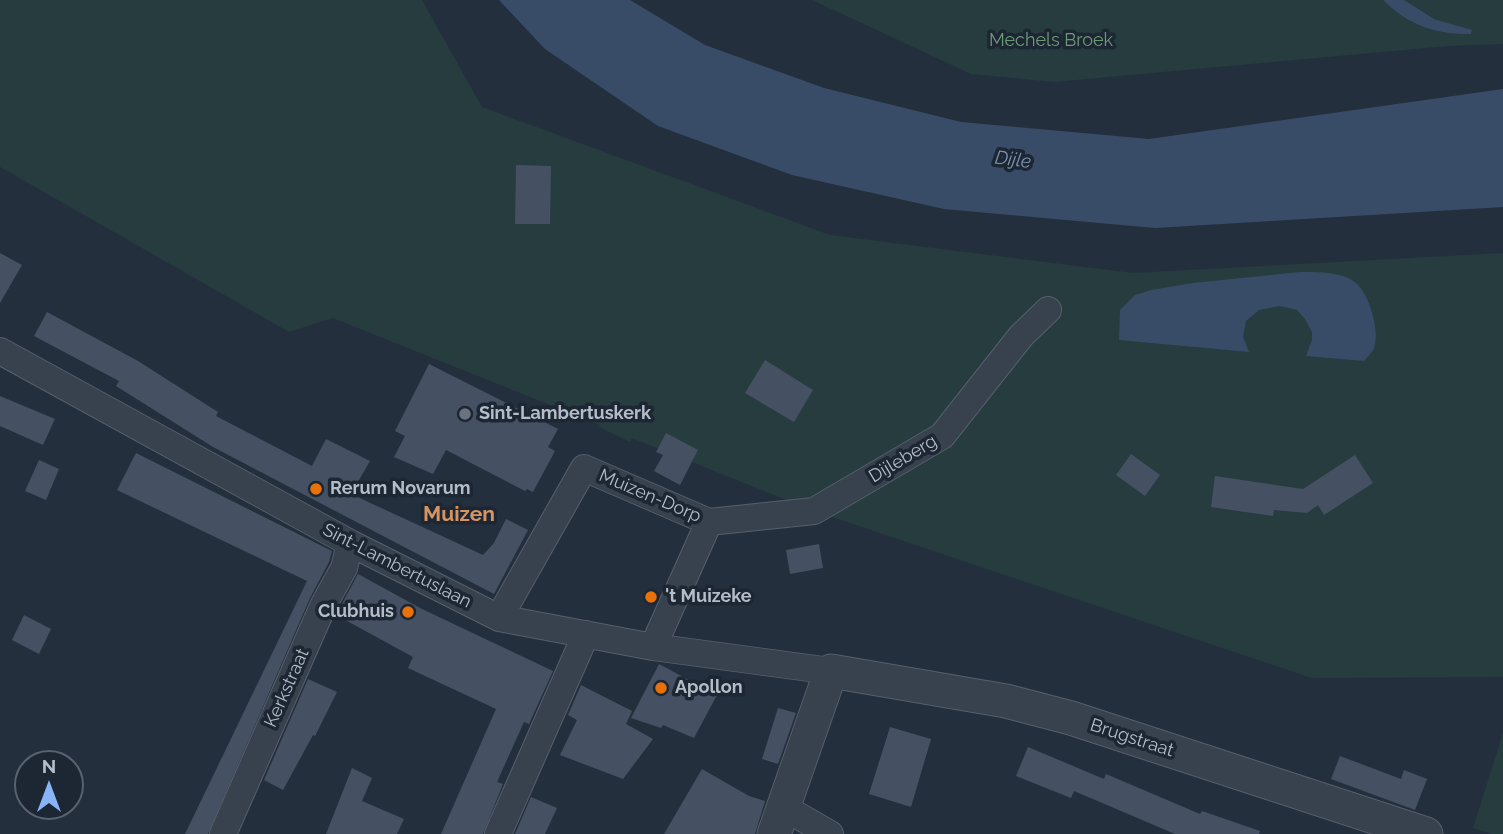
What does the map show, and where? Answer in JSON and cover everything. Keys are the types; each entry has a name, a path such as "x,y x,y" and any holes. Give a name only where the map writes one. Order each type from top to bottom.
{"street":[{"name":"Dijleberg","path":"709,522 814,511 942,436 1021,335 1048,310"},
{"name":"Sint-Lambertuslaan","path":"0,351 349,543 499,618 653,647 831,671"},
{"name":"Muizen-Dorp","path":"499,618 584,468 709,522 653,647"},
{"name":"Kerkstraat","path":"223,834 324,604 344,568 349,543"},
{"path":"498,834 586,634"},
{"path":"830,834 780,821 831,671"},
{"name":"Brugstraat","path":"831,671 1006,701 1071,718 1426,834"}],"green space":[{"path":"0,0 422,0 482,107 830,235 1133,273 1503,253 1503,677 1312,678 814,511 632,438 630,442 599,427 600,425 333,318 289,332 0,167"},
{"name":"Mechels Broek","path":"812,0 1383,0 1402,16 1423,27 1446,33 1471,34 1465,28 1434,19 1404,0 1503,0 1503,44 1448,46 1054,82 971,74"},
{"path":"1503,733 1503,834 1492,834 1473,828"}],"water":[{"name":"Dijle","path":"499,0 630,0 705,45 824,88 961,122 1149,139 1503,89 1503,207 1155,228 944,209 792,175 658,126 545,49"},
{"path":"1383,0 1404,0 1434,19 1472,30 1471,34 1446,33 1423,27 1402,16"},
{"path":"1322,272 1346,277 1362,290 1373,315 1376,333 1373,350 1364,361 1306,356 1312,332 1297,310 1280,306 1259,310 1246,321 1243,337 1249,352 1119,340 1120,310 1135,295 1193,283"}],"building":[{"path":"516,165 551,166 550,224 515,224"},
{"path":"0,253 22,265 0,303"},
{"path":"47,312 138,361 218,412 216,416 312,466 326,439 370,461 351,494 483,555 494,543 506,519 528,530 494,594 213,447 116,386 119,381 34,336"},
{"path":"765,360 813,390 794,422 745,393"},
{"name":"Sint-Lambertuskerk","path":"429,364 558,429 548,447 555,451 533,492 527,489 525,491 446,450 433,474 394,457 405,436 395,431"},
{"path":"0,396 55,419 43,445 0,426"},
{"path":"666,433 698,450 680,485 654,471 663,455 656,452"},
{"path":"136,453 332,551 208,834 185,834 307,581 117,490"},
{"path":"1131,454 1160,475 1145,496 1116,475"},
{"path":"1355,455 1373,483 1324,515 1318,505 1307,513 1274,510 1273,516 1211,507 1215,476 1303,489"},
{"path":"39,460 59,469 46,500 25,491"},
{"path":"819,544 823,568 790,574 786,550"},
{"path":"358,574 422,609 553,671 529,724 524,722 497,782 503,784 483,834 441,834 496,709 408,668 413,657 336,615"},
{"path":"24,615 51,629 39,654 12,640"},
{"path":"659,664 717,695 694,738 663,725 661,728 631,718"},
{"path":"308,679 337,692 283,790 264,780"},
{"path":"581,685 632,711 626,724 653,739 623,779 560,755 577,720 568,715"},
{"path":"778,708 796,713 778,764 762,759"},
{"path":"890,727 931,739 911,807 869,794"},
{"path":"1028,747 1104,779 1106,774 1200,814 1202,811 1260,831 1259,834 1175,834 1074,791 1071,798 1016,776"},
{"path":"1340,756 1401,779 1404,770 1427,779 1415,810 1331,779"},
{"path":"352,768 372,778 362,801 404,819 397,834 326,834"},
{"path":"702,769 749,796 765,801 755,834 664,834"},
{"path":"531,797 557,808 545,834 515,834"}],"place":[{"name":"Sint-Lambertuskerk","path":"465,414"},
{"name":"Rerum Novarum","path":"316,489"},
{"name":"'t Muizeke","path":"651,597"},
{"name":"Clubhuis","path":"408,612"},
{"name":"Apollon","path":"661,688"}],"district":[{"name":"Muizen","path":"459,515"}]}
